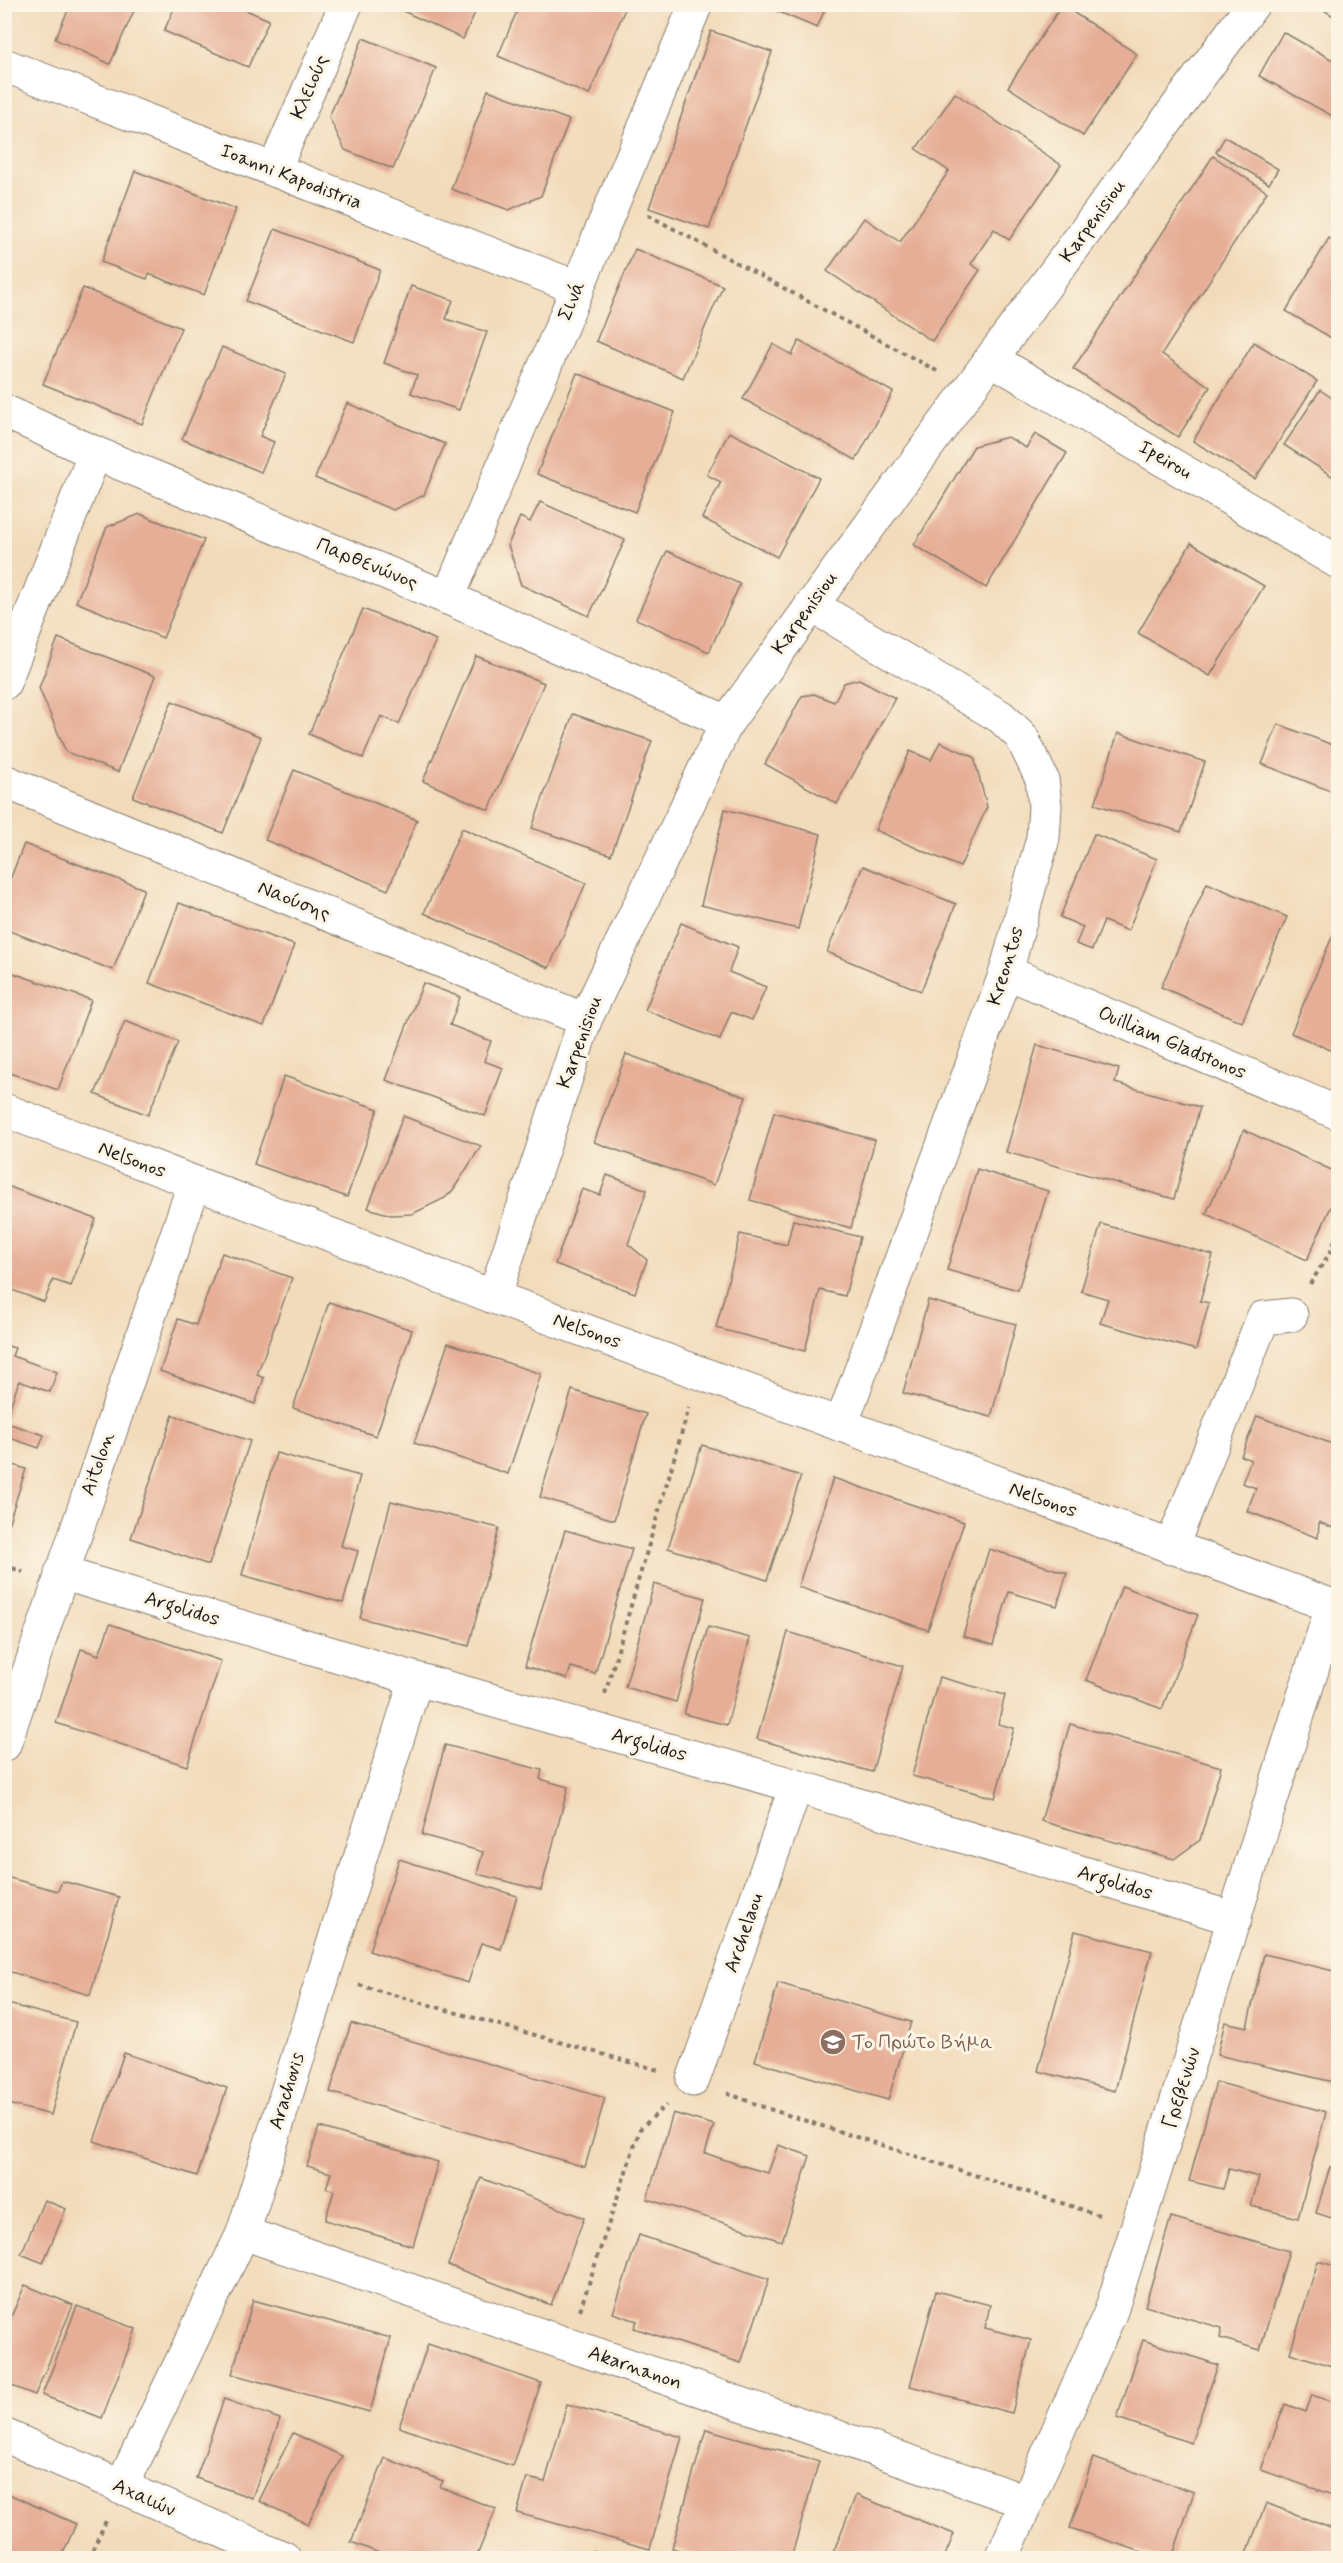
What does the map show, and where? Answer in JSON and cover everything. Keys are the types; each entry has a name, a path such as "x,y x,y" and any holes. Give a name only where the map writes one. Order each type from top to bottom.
{"street":[{"name":"Κλειούς","path":"274,170 346,4"},
{"name":"Σινά","path":"447,598 696,4"},
{"name":"Karpenisiou","path":"494,1297 585,1020 727,722 969,388 1253,4"},
{"name":"Ioanni Kapodistria","path":"4,65 578,288"},
{"name":"Ipeirou","path":"991,359 1338,562"},
{"name":"Παρθενώνος","path":"4,411 95,453 447,598 727,722"},
{"path":"4,683 95,453"},
{"name":"Kreontos","path":"811,605 1001,717 1021,736 1032,753 1042,779 1045,806 1043,838 1006,972 841,1425"},
{"name":"Ναούσης","path":"4,782 585,1020"},
{"name":"Ouilliam Gladstonos","path":"1006,972 1338,1113"},
{"name":"Nelsonos","path":"4,1110 494,1297 1335,1607"},
{"name":"Aitolon","path":"4,1745 194,1184"},
{"path":"1171,1548 1263,1318 1291,1315"},
{"name":"Argolidos","path":"61,1573 416,1679 796,1786 1235,1920"},
{"name":"Γρεβενών","path":"1002,2559 1111,2311 1335,1607"},
{"name":"Arachovis","path":"121,2488 243,2233 416,1679"},
{"name":"Archelaou","path":"693,2080 796,1786"},
{"name":"Akarnanon","path":"243,2233 1027,2502"},
{"name":"Αχαιών","path":"4,2435 284,2559"}],"path":[{"path":"615,197 969,388"},
{"path":"1331,1251 1338,1232"},
{"path":"594,1730 699,1373"},
{"path":"323,1975 693,2080 766,2108 1137,2227"},
{"path":"569,2345 640,2129 693,2080"}],"building":[{"path":"71,4 137,4 110,64 55,39"},
{"path":"176,4 232,4 269,20 248,67 164,31"},
{"path":"388,4 479,4 463,39"},
{"path":"520,4 627,4 589,95 498,56"},
{"path":"760,4 827,4 817,28"},
{"path":"1314,4 1338,4 1338,19"},
{"path":"1062,5 1137,54 1083,136 1008,87"},
{"path":"711,31 772,52 709,229 649,208"},
{"path":"1283,32 1338,63 1338,119 1259,76"},
{"path":"363,38 436,68 393,169 345,150 329,117"},
{"path":"488,90 569,120 541,196 509,210 451,189"},
{"path":"955,93 1061,165 1009,240 994,229 971,264 980,270 932,341 827,271 864,218 900,242 949,171 916,149"},
{"path":"1225,137 1278,169 1269,184 1216,152"},
{"path":"1213,156 1267,192 1162,354 1210,387 1178,437 1073,369"},
{"path":"135,171 236,209 204,295 149,274 147,279 101,262"},
{"path":"275,229 380,270 354,342 246,301"},
{"path":"1329,238 1338,244 1338,342 1286,311"},
{"path":"635,249 723,286 683,378 596,341"},
{"path":"411,286 453,300 446,319 487,332 459,410 411,393 417,375 384,363"},
{"path":"83,288 181,328 142,424 43,384"},
{"path":"799,341 893,392 856,460 743,399 773,344 792,355"},
{"path":"1254,342 1317,381 1255,479 1193,441"},
{"path":"222,347 286,374 260,436 274,442 261,472 182,439"},
{"path":"577,373 675,412 635,512 537,474"},
{"path":"1320,390 1338,402 1338,472 1335,478 1284,445"},
{"path":"347,403 445,444 424,495 393,510 315,478"},
{"path":"729,432 819,478 777,557 702,518 721,482 707,475"},
{"path":"1035,434 1067,453 986,588 914,545 974,446 1008,437 1026,448"},
{"path":"540,502 625,540 589,616 521,585 508,545 520,517 530,522"},
{"path":"140,514 204,540 163,638 76,602 107,527"},
{"path":"1191,543 1264,586 1210,676 1138,633"},
{"path":"667,551 740,584 709,652 636,619"},
{"path":"363,609 436,640 399,724 381,716 363,758 309,734"},
{"path":"58,638 155,676 118,772 66,752 39,688"},
{"path":"476,656 544,683 489,810 423,781"},
{"path":"859,679 895,698 837,804 765,764 802,696 814,694 834,702 844,683"},
{"path":"172,701 261,737 223,833 133,797"},
{"path":"573,714 652,741 611,855 532,828"},
{"path":"1278,724 1338,747 1338,794 1262,764"},
{"path":"1118,733 1205,762 1181,832 1095,804"},
{"path":"940,742 974,757 987,807 960,867 875,830 910,751 931,760"},
{"path":"294,770 417,820 388,890 265,840"},
{"path":"725,809 821,834 798,929 701,905"},
{"path":"462,828 586,883 549,968 424,913"},
{"path":"1094,834 1157,859 1128,931 1104,921 1092,950 1076,944 1083,927 1060,917"},
{"path":"24,844 144,889 113,970 4,929 4,895"},
{"path":"863,866 956,904 921,991 827,952"},
{"path":"1207,883 1287,917 1242,1022 1161,987"},
{"path":"179,903 294,945 264,1026 149,983"},
{"path":"681,923 738,947 729,972 766,987 752,1020 731,1012 720,1040 645,1010"},
{"path":"1338,923 1338,1053 1291,1033"},
{"path":"4,970 91,1000 58,1090 4,1071"},
{"path":"423,983 460,997 450,1025 491,1041 484,1061 503,1068 485,1116 386,1080"},
{"path":"125,1021 178,1042 148,1115 95,1094"},
{"path":"1037,1045 1119,1069 1115,1083 1200,1107 1174,1199 1006,1152"},
{"path":"626,1054 746,1097 714,1185 594,1142"},
{"path":"284,1076 378,1109 347,1197 254,1164"},
{"path":"774,1112 875,1140 851,1228 750,1200"},
{"path":"403,1116 481,1146 453,1190 445,1198 412,1214 391,1215 368,1208"},
{"path":"1244,1130 1338,1173 1338,1191 1307,1260 1206,1214"},
{"path":"977,1169 1048,1191 1018,1290 947,1270"},
{"path":"607,1175 647,1190 628,1244 647,1260 635,1293 555,1264 582,1189 600,1195"},
{"path":"7,1186 96,1219 71,1286 53,1280 44,1302 4,1287 4,1193"},
{"path":"793,1220 860,1237 845,1296 820,1290 805,1351 716,1328 740,1234 787,1245"},
{"path":"1101,1224 1213,1255 1200,1301 1209,1303 1196,1350 1100,1323 1108,1299 1081,1291"},
{"path":"222,1253 292,1278 257,1375 264,1378 255,1404 160,1371 178,1319 196,1325"},
{"path":"928,1300 1016,1324 991,1417 903,1393"},
{"path":"329,1302 412,1330 376,1436 293,1408"},
{"path":"448,1343 541,1374 508,1474 414,1443"},
{"path":"4,1345 15,1348 12,1356 57,1372 50,1392 19,1381 5,1422"},
{"path":"572,1390 646,1414 614,1520 540,1497"},
{"path":"173,1415 250,1441 209,1565 131,1538"},
{"path":"1257,1416 1338,1446 1338,1530 1319,1522 1318,1538 1247,1511 1256,1488 1242,1483 1251,1460 1241,1456"},
{"path":"4,1422 44,1435 39,1448 4,1436"},
{"path":"702,1445 801,1476 767,1580 668,1548"},
{"path":"276,1453 360,1476 341,1546 358,1551 343,1603 242,1575"},
{"path":"4,1462 26,1469 5,1534 4,1534"},
{"path":"833,1478 964,1522 928,1630 798,1587"},
{"path":"391,1501 499,1528 469,1646 360,1618"},
{"path":"565,1530 632,1549 595,1674 571,1667 567,1679 525,1666"},
{"path":"989,1549 1067,1573 1057,1606 1009,1592 993,1645 963,1636"},
{"path":"654,1584 705,1598 676,1702 625,1687"},
{"path":"1122,1586 1198,1615 1162,1709 1086,1680"},
{"path":"110,1624 221,1661 187,1766 56,1723 81,1649 99,1655"},
{"path":"708,1627 750,1638 727,1725 684,1714"},
{"path":"788,1632 903,1666 872,1772 757,1739"},
{"path":"939,1677 1005,1695 998,1724 1014,1728 995,1798 912,1776"},
{"path":"1070,1724 1221,1767 1200,1840 1174,1859 1041,1821"},
{"path":"445,1745 542,1770 540,1779 568,1787 541,1890 477,1874 483,1852 422,1835"},
{"path":"399,1859 517,1896 501,1949 481,1943 468,1983 369,1951"},
{"path":"6,1877 58,1891 62,1881 119,1897 90,1995 4,1970 4,1883"},
{"path":"1075,1931 1152,1951 1115,2091 1038,2071"},
{"path":"1264,1954 1338,1972 1338,2083 1217,2055 1225,2022 1247,2027"},
{"name":"Το Πρώτο Βήμα","path":"778,1983 911,2022 888,2100 755,2061"},
{"path":"4,2003 76,2022 51,2115 4,2103"},
{"path":"351,2023 605,2098 585,2167 330,2092"},
{"path":"124,2053 227,2088 197,2176 94,2141"},
{"path":"1216,2082 1326,2112 1298,2218 1251,2206 1259,2177 1229,2169 1223,2189 1189,2181"},
{"path":"673,2113 714,2125 705,2153 740,2165 768,2173 778,2145 810,2156 782,2241 647,2199"},
{"path":"319,2127 438,2162 413,2246 325,2220 334,2191 326,2188 331,2173 307,2166"},
{"path":"1330,2167 1338,2169 1338,2220 1316,2213"},
{"path":"481,2178 584,2218 551,2305 448,2265"},
{"path":"44,2200 66,2209 43,2263 21,2254"},
{"path":"1171,2217 1289,2251 1260,2350 1220,2338 1222,2328 1145,2306"},
{"path":"639,2235 769,2279 741,2363 634,2328 637,2321 613,2313"},
{"path":"1318,2261 1338,2267 1338,2368 1290,2353"},
{"path":"25,2285 73,2305 35,2395 4,2383 4,2333"},
{"path":"936,2291 990,2305 985,2328 1031,2340 1012,2413 910,2386"},
{"path":"253,2300 391,2338 370,2412 232,2374"},
{"path":"77,2306 136,2329 102,2418 42,2395"},
{"path":"1143,2340 1218,2365 1191,2443 1117,2418"},
{"path":"428,2344 541,2383 512,2466 399,2427"},
{"path":"1312,2395 1338,2404 1338,2497 1261,2470 1285,2404 1306,2412"},
{"path":"224,2399 280,2419 252,2498 196,2478"},
{"path":"567,2404 682,2437 650,2549 517,2513 527,2478 545,2482"},
{"path":"706,2429 819,2461 791,2558 709,2558 672,2548"},
{"path":"293,2433 342,2456 308,2524 259,2501"},
{"path":"385,2458 443,2481 440,2487 496,2509 476,2558 392,2558 351,2542"},
{"path":"1093,2458 1194,2492 1172,2558 1160,2558 1070,2528"},
{"path":"4,2492 76,2524 61,2558 4,2558"},
{"path":"856,2495 954,2534 944,2558 831,2558"},
{"path":"1266,2503 1338,2531 1338,2558 1245,2558"},
{"path":"593,2551 610,2558 590,2558"}],"place":[{"name":"Το Πρώτο Βήμα","path":"833,2042"}]}
